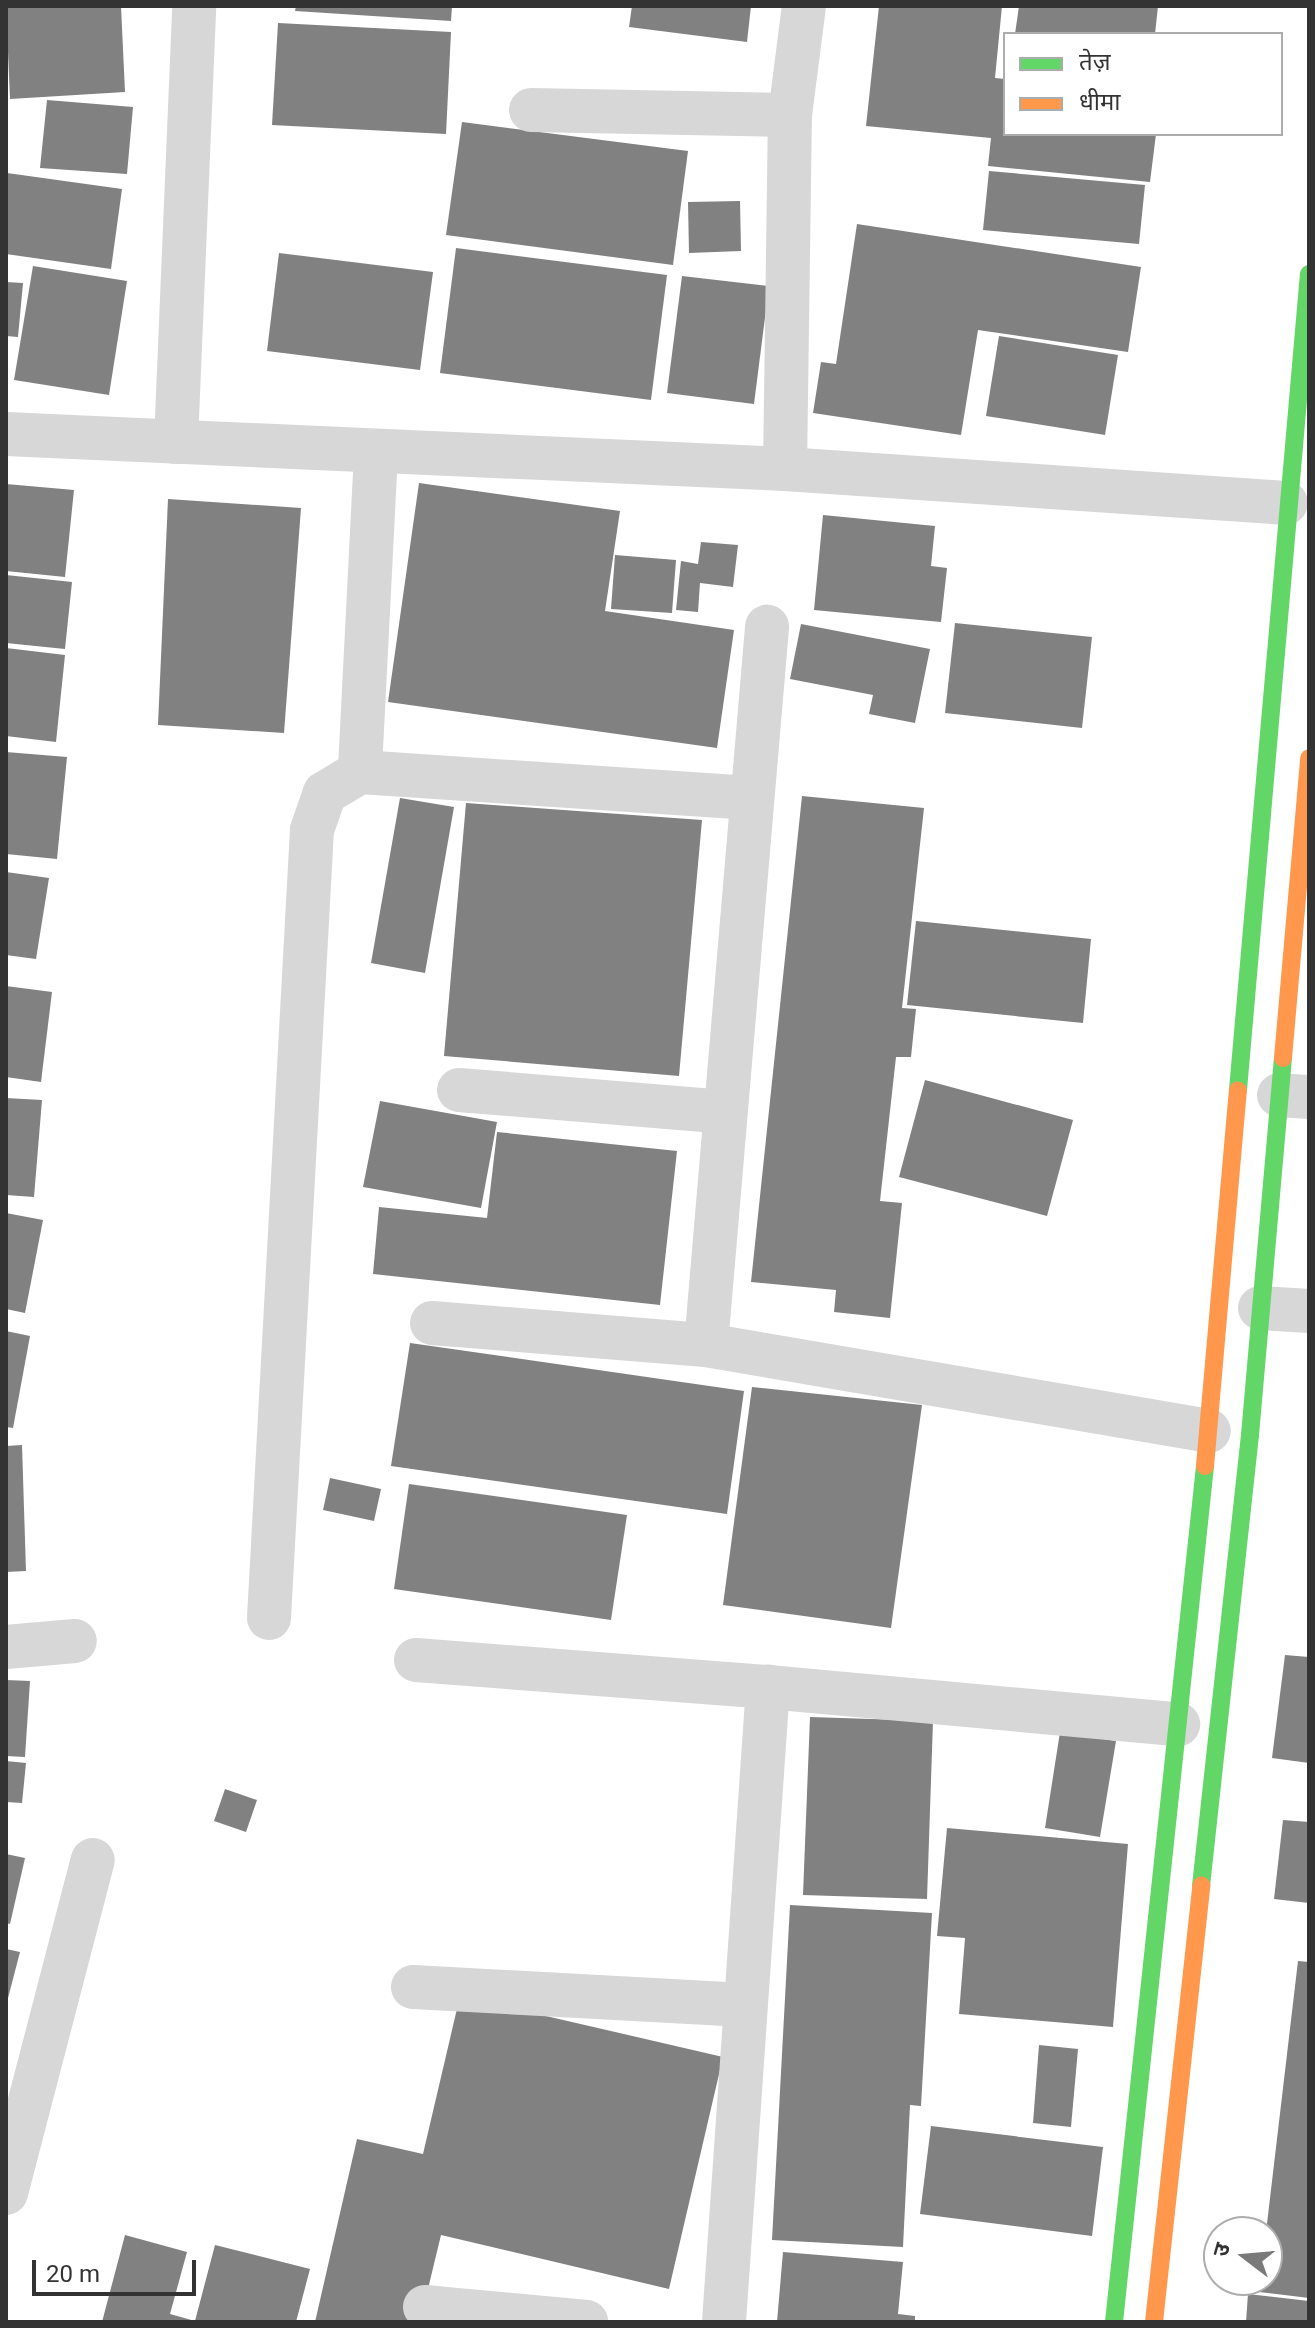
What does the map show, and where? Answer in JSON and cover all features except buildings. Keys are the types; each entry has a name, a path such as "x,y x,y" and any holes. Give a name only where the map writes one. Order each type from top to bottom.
{"street":[{"path":"176,442 194,6"},
{"path":"785,469 790,115 804,6"},
{"path":"531,110 790,115"},
{"path":"1114,2322 1209,1431 1286,503 1309,274"},
{"path":"6,434 785,469 1286,503"},
{"path":"360,772 376,453"},
{"path":"706,1345 767,627"},
{"path":"1154,2322 1260,1308 1294,1096 1309,758"},
{"path":"269,1618 312,830 325,793 360,772 751,798"},
{"path":"459,1090 725,1112"},
{"path":"1260,1308 1309,1311"},
{"path":"432,1323 706,1345 1209,1431"},
{"path":"6,1647 75,1641"},
{"path":"416,1660 768,1687 1178,1724"},
{"path":"724,2322 768,1687"},
{"path":"6,2193 93,1860"},
{"path":"413,1987 745,2005"},
{"path":"425,2307 586,2322"}],"traffic: fast":[{"path":"1238,1090 1309,274"},
{"path":"1201,1886 1250,1435 1283,1058"},
{"path":"1114,2322 1205,1466"}],"traffic: slow":[{"path":"1283,1058 1309,758"},
{"path":"1205,1466 1238,1090"},
{"path":"1154,2322 1201,1886"}]}
